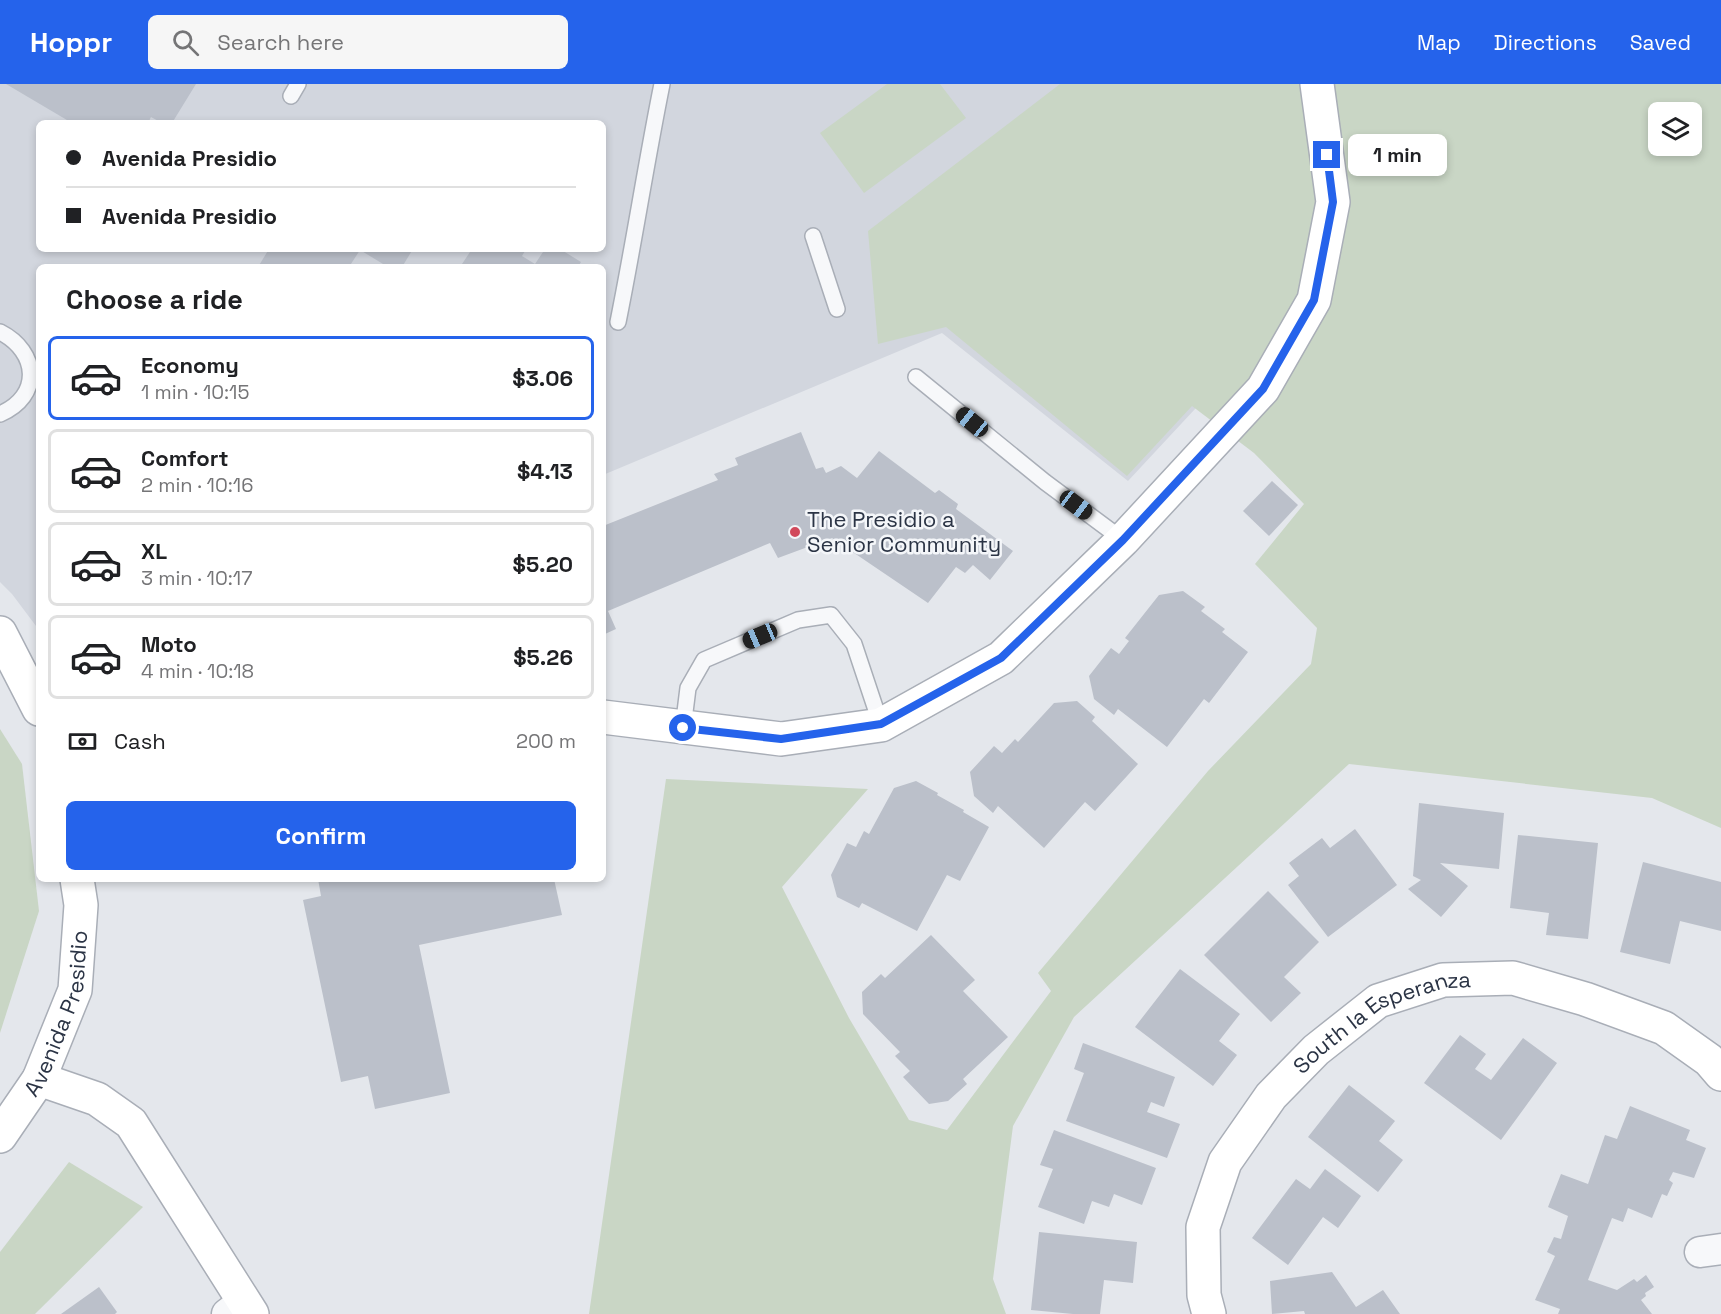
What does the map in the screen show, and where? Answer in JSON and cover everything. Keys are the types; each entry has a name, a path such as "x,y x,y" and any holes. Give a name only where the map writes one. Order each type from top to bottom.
{"street":[{"path":"606,717 781,739 881,724 1001,658 1123,540 1263,389 1314,300 1333,202 1317,84"},
{"path":"0,633 36,703"},
{"name":"Avenida Presidio","path":"0,1136 39,1079 75,990 81,905 77,882"},
{"name":"South la Esperanza","path":"1209,1314 1204,1295 1203,1227 1225,1162 1270,1096 1316,1050 1378,1001 1443,980 1513,978 1585,999 1664,1028 1709,1060 1721,1074"},
{"path":"39,1079 97,1099 131,1123 241,1310"}],"lane":[{"path":"618,322 662,84"},
{"path":"813,236 837,309"},
{"path":"0,332 21,347 28,359 30,372 28,386 22,398 12,409 0,414"},
{"path":"916,377 1045,482 1123,540"},
{"path":"683,728 688,688 704,660 798,620 831,615 854,644 881,724"}],"shaded area":[{"path":"0,84 1284,84 1262,337 1128,481 942,333 606,474 606,264 36,264 36,626 0,582"}],"green space":[{"path":"887,84 940,84 966,118 864,193 820,133"},
{"path":"1060,84 1721,84 1721,828 1652,798 1349,764 1074,1017 1013,1126 993,1279 1006,1314 589,1314 666,779 868,789 782,887 849,1018 909,1120 947,1130 1051,991 1038,973 1208,771 1311,664 1317,628 1255,564 1304,504 1254,453 1192,406 1127,476 946,327 878,344 868,231"},
{"path":"0,729 22,764 39,911 0,1033"},
{"path":"69,1162 143,1207 35,1314 0,1314 0,1252"}],"building":[{"path":"6,84 196,84 174,120 156,120 151,117 150,120 67,120"},
{"path":"267,252 359,252 351,264 260,264"},
{"path":"363,252 411,252 404,264 383,264"},
{"path":"470,252 524,252 522,256 535,264 462,264"},
{"path":"543,252 565,252 581,262 580,264 535,264"},
{"name":"The Presidio a Senior Community","path":"801,432 816,469 823,467 826,473 841,466 857,478 879,451 935,493 939,490 958,504 956,509 1013,551 990,580 973,565 965,573 956,567 928,603 832,538 778,558 770,543 608,611 616,629 606,634 606,525 718,480 714,474 738,465 735,458"},
{"path":"1272,481 1298,505 1269,536 1243,511"},
{"path":"1183,591 1205,607 1201,611 1225,629 1222,632 1248,652 1209,703 1204,699 1167,747 1118,709 1114,715 1094,699 1089,676 1111,648 1119,654 1129,641 1125,638 1159,595"},
{"path":"1077,701 1095,717 1092,721 1138,764 1095,811 1085,802 1044,848 998,806 993,813 974,796 970,772 994,746 1002,753 1015,739 1018,742 1054,703"},
{"path":"916,781 989,827 960,881 947,875 917,931 862,903 859,908 837,897 831,875 847,843 856,847 864,831 869,834 894,788"},
{"path":"1419,803 1504,813 1499,869 1440,863 1468,886 1441,917 1408,889 1421,880 1413,876"},
{"path":"1355,829 1397,885 1328,937 1288,885 1299,876 1289,863 1322,838 1330,848"},
{"path":"1518,835 1598,843 1588,939 1546,935 1549,913 1510,908"},
{"path":"1643,862 1721,882 1721,931 1680,921 1670,964 1620,952"},
{"path":"319,882 555,882 562,915 419,945 450,1093 375,1109 368,1076 341,1082 303,900 321,896"},
{"path":"1268,891 1319,942 1284,977 1301,993 1271,1022 1204,955"},
{"path":"931,935 975,980 963,991 1008,1037 963,1079 967,1084 948,1101 929,1104 903,1077 910,1071 895,1056 900,1052 863,1014 862,992 881,974 885,978"},
{"path":"1180,969 1240,1014 1219,1041 1237,1055 1213,1086 1135,1027"},
{"path":"1460,1035 1486,1054 1475,1069 1491,1080 1523,1038 1557,1063 1501,1140 1424,1083"},
{"path":"1083,1043 1175,1077 1164,1107 1151,1102 1147,1112 1180,1124 1167,1158 1066,1121 1084,1073 1074,1069"},
{"path":"1349,1085 1395,1121 1379,1141 1403,1160 1378,1192 1308,1137"},
{"path":"1630,1106 1690,1130 1686,1140 1706,1148 1694,1178 1673,1172 1669,1180 1673,1183 1667,1196 1662,1194 1652,1218 1628,1208 1623,1222 1612,1218 1588,1280 1617,1290 1634,1279 1637,1282 1646,1275 1654,1287 1645,1293 1646,1296 1641,1300 1652,1314 1558,1314 1560,1309 1535,1300 1555,1256 1547,1252 1554,1237 1561,1239 1568,1216 1548,1207 1561,1174 1588,1184 1605,1135 1617,1139"},
{"path":"1054,1130 1156,1168 1142,1205 1114,1194 1109,1207 1092,1201 1084,1224 1038,1207 1053,1169 1040,1165"},
{"path":"1325,1169 1361,1196 1338,1228 1323,1217 1288,1265 1252,1238 1296,1179 1310,1189"},
{"path":"1039,1232 1137,1242 1133,1283 1104,1280 1100,1314 1031,1310"},
{"path":"1332,1272 1356,1307 1383,1290 1400,1314 1305,1314 1304,1311 1272,1314 1270,1281"},
{"path":"99,1287 117,1312 115,1314 61,1314"}],"place":[{"name":"The Presidio a Senior Community","path":"795,532"}],"route":[{"path":"683,728 781,739 881,724 1001,658 1123,540 1263,389 1314,300 1333,202 1327,155"}]}
